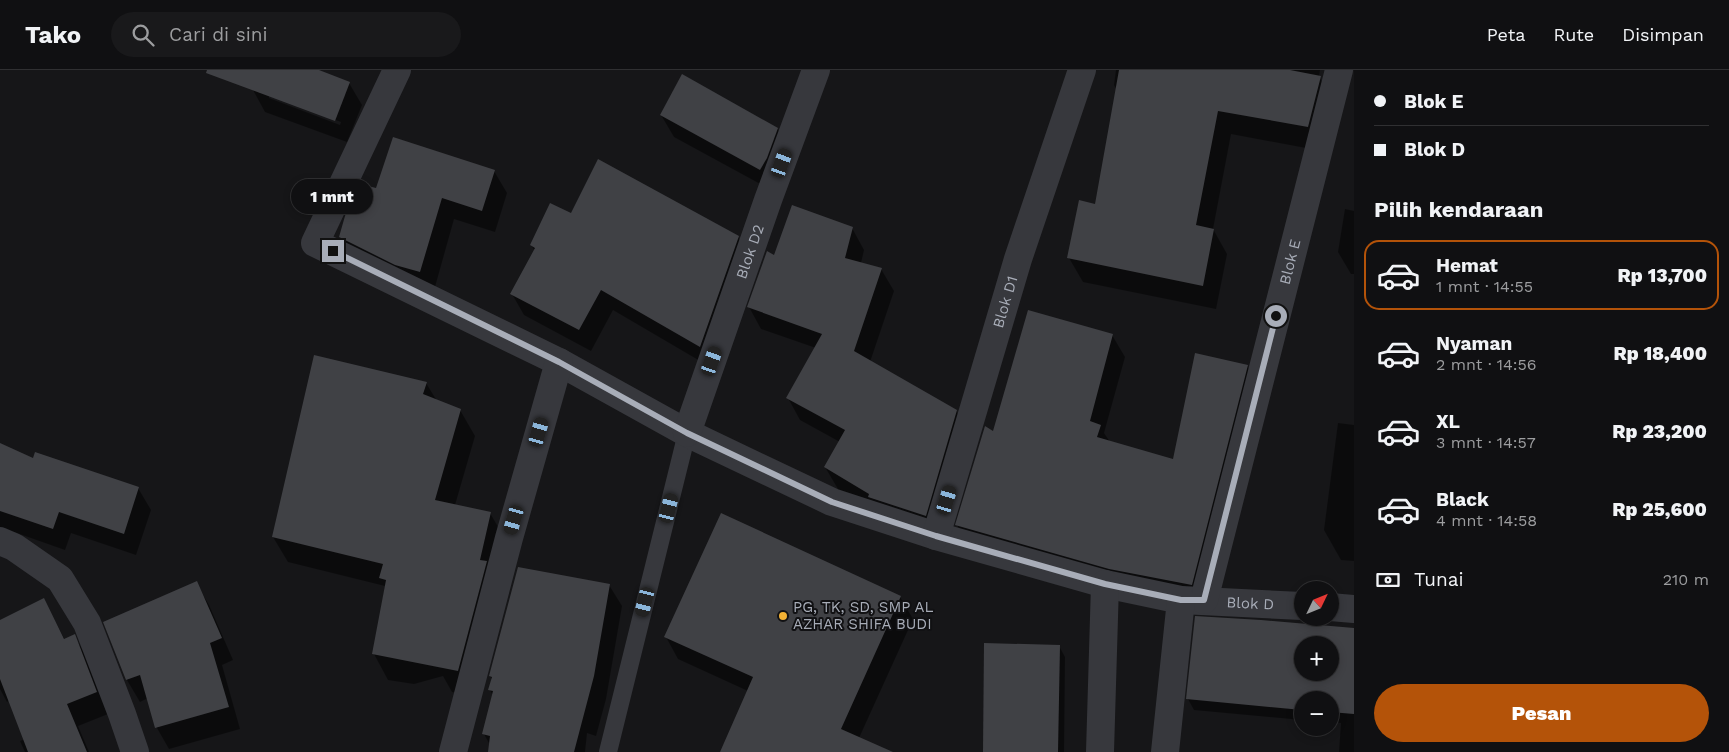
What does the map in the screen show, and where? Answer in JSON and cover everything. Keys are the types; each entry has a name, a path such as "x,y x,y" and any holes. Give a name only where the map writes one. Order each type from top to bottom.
{"street":[{"name":"Blok D","path":"397,70 315,243 559,362 687,433 832,502 936,536 1105,584 1193,600 1294,606"},
{"name":"Blok D2","path":"687,433 768,200 816,70"},
{"name":"Blok D1","path":"936,536 1018,259 1082,70"},
{"name":"Blok E","path":"1165,752 1193,600 1339,70"},
{"path":"453,752 509,538 559,362"},
{"path":"0,541 14,547 60,578 86,623 135,752"},
{"path":"1100,752 1105,584"},
{"path":"1339,608 1354,609"}],"lane":[{"path":"608,752 687,433"}],"building":[{"path":"207,70 319,70 350,82 335,121 206,73"},
{"path":"1119,70 1290,70 1321,76 1308,127 1218,111 1196,225 1214,229 1203,286 1067,258 1079,200 1095,204"},
{"path":"682,74 778,128 767,158 760,170 660,115"},
{"path":"393,137 495,170 482,211 442,198 420,272 395,265 339,237 345,216 360,184 376,188"},
{"path":"598,159 739,236 700,347 601,290 579,330 510,294 535,248 530,245 550,203 571,213"},
{"path":"792,205 853,227 845,258 882,268 854,351 957,410 926,516 868,497 869,494 824,467 845,430 786,398 822,334 747,307 767,251 774,255"},
{"path":"1028,310 1113,334 1090,421 1101,425 1097,437 1173,459 1195,353 1248,365 1192,585 1109,569 955,525 985,426 993,431"},
{"path":"314,355 427,382 423,394 461,409 435,500 491,512 480,560 487,561 458,671 372,654 386,580 379,578 383,564 272,537"},
{"path":"0,443 33,458 35,452 139,487 124,534 59,512 53,529 0,511"},
{"name":"PG, TK, SD, SMP AL AZHAR SHIFA BUDI","path":"721,513 901,596 841,729 893,752 720,752 753,677 664,637"},
{"path":"518,567 610,584 594,676 574,752 488,752 490,736 482,734 493,691 488,690 492,677 489,676"},
{"path":"197,581 222,638 210,643 229,707 155,728 140,675 126,680 103,622"},
{"path":"44,598 64,639 75,634 97,692 67,704 87,752 28,752 0,679 0,620"},
{"path":"1195,616 1294,623 1294,626 1354,628 1354,714 1339,713 1339,691 1294,691 1294,709 1186,699"},
{"path":"984,643 1060,645 1058,752 983,752"}],"place":[{"name":"PG, TK, SD, SMP AL AZHAR SHIFA BUDI","path":"783,616"}],"route":[{"path":"333,251 559,362 687,433 832,502 936,536 1105,584 1181,600 1204,600 1276,316"}]}
